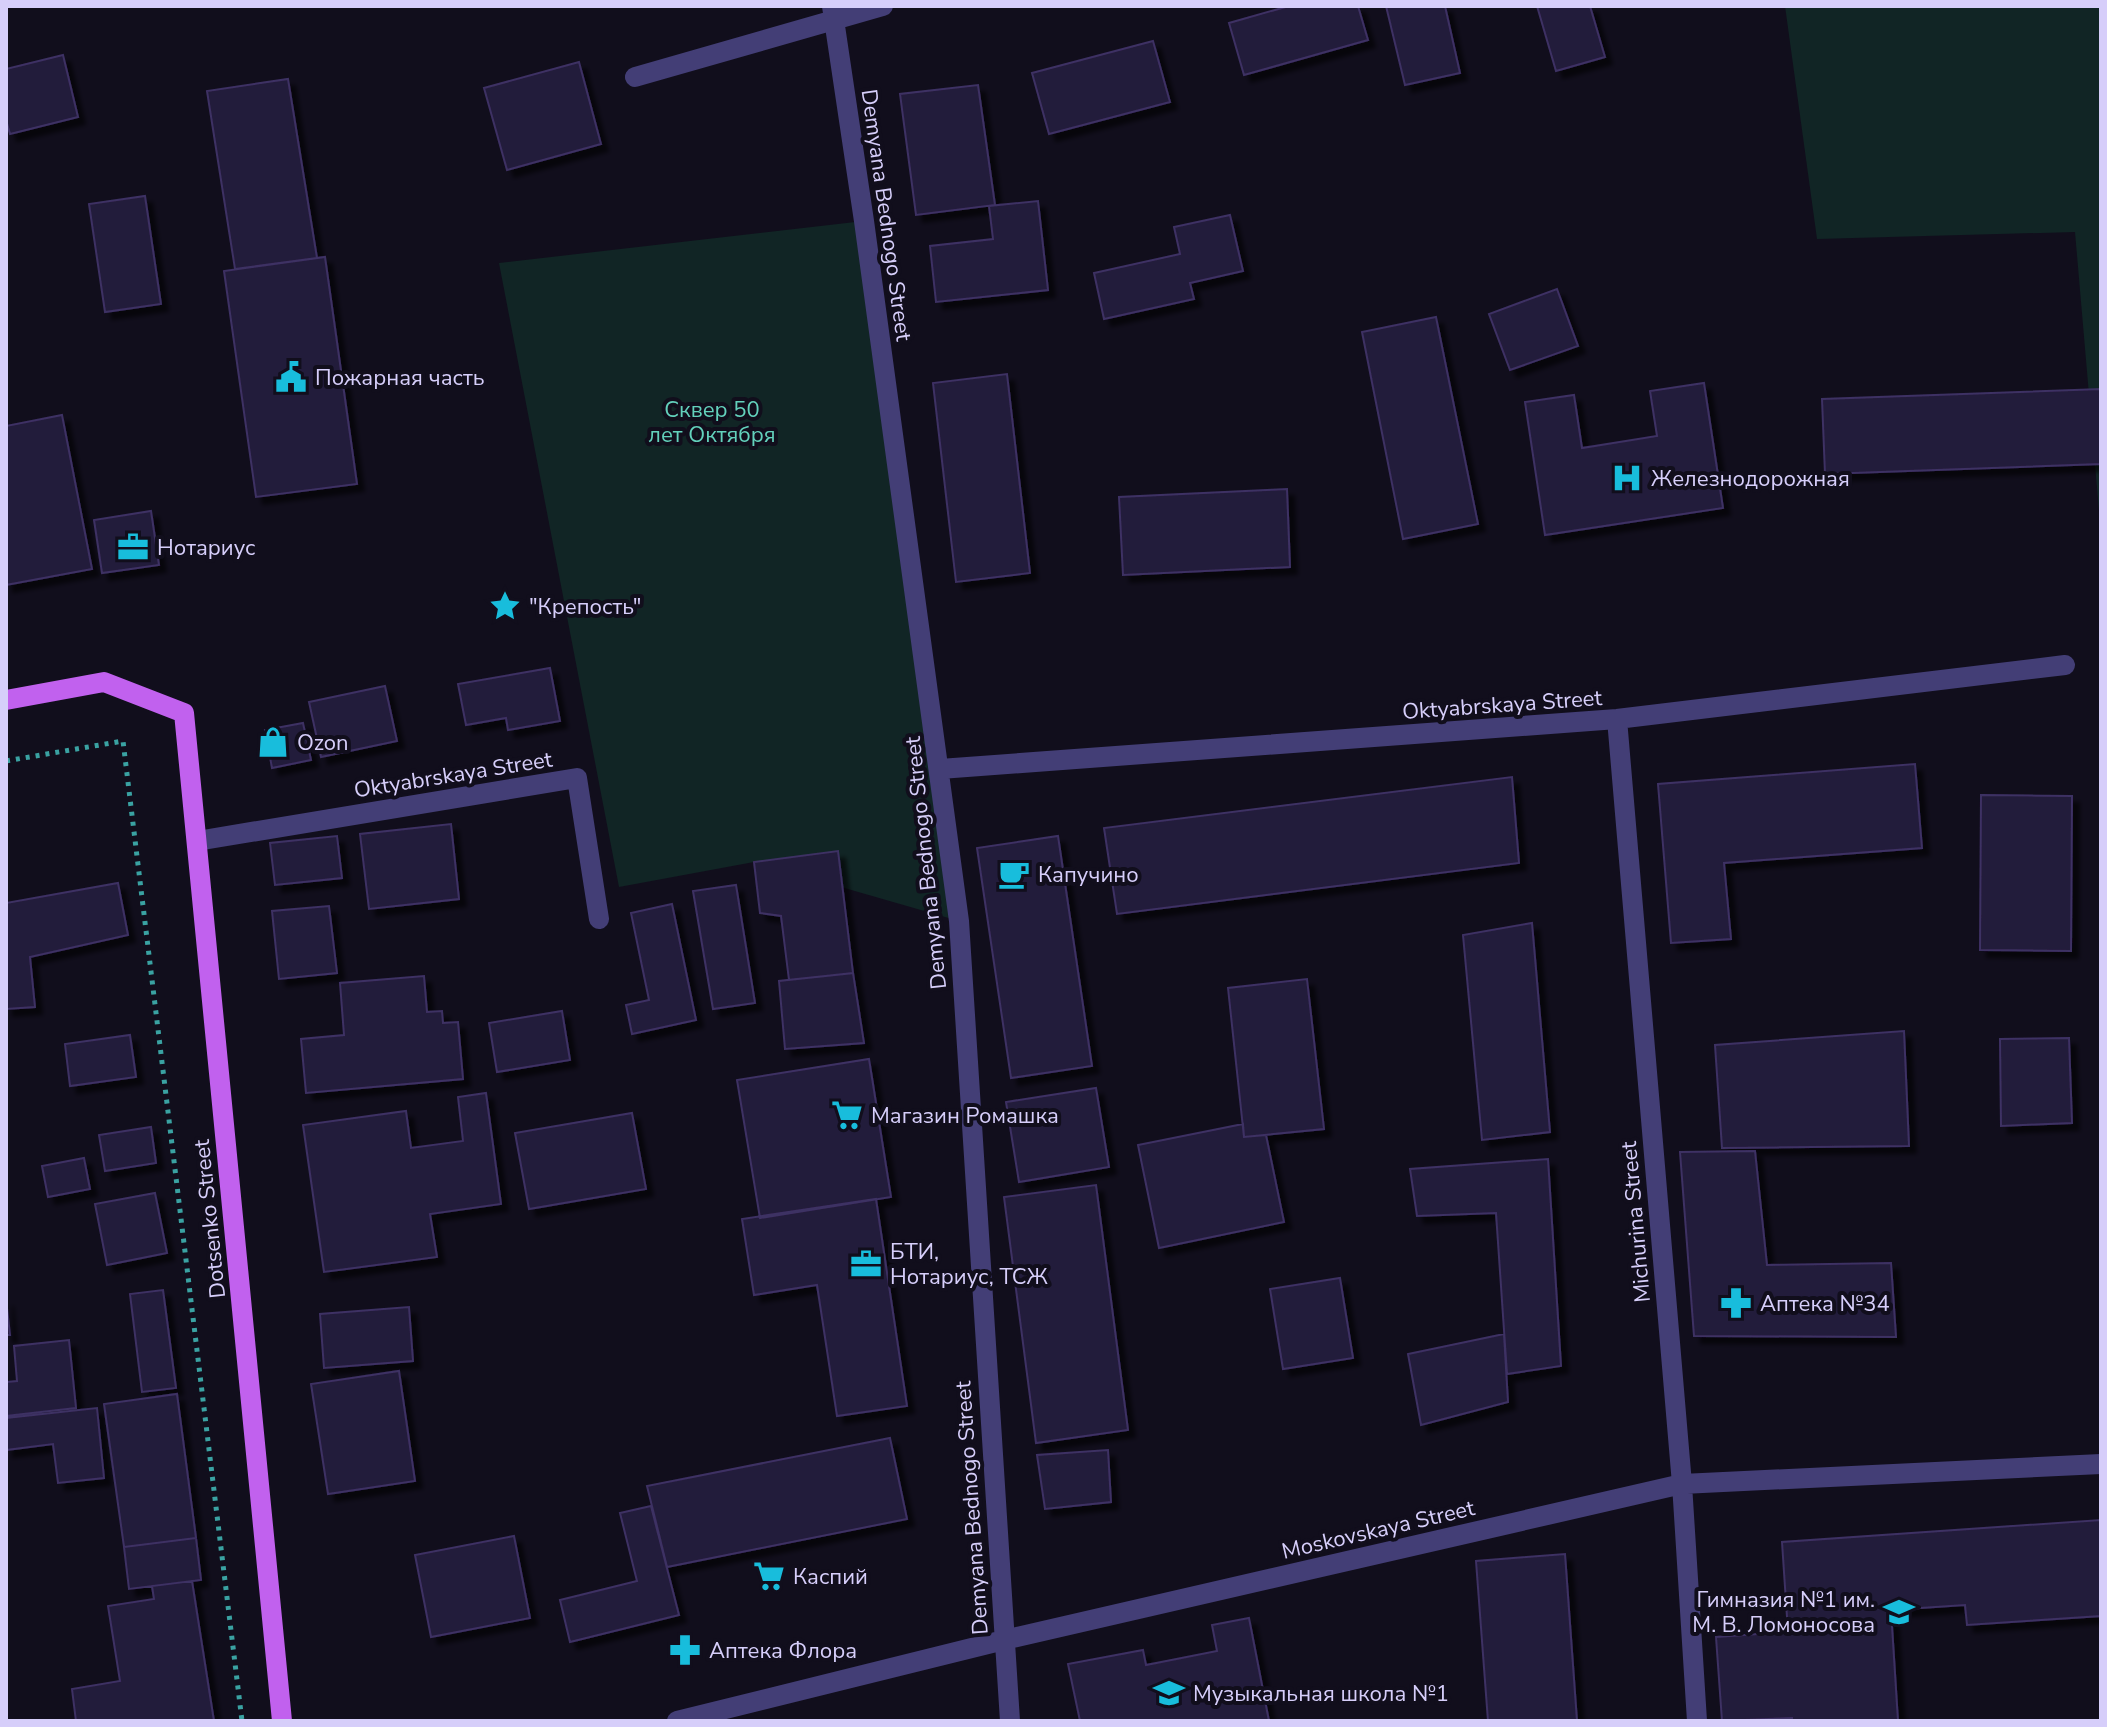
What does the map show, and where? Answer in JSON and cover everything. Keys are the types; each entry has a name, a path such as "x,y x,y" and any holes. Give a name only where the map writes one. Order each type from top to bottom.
{"main road":[{"name":"Dotsenko Street","path":"6,700 104,682 184,713 282,1721"}],"street":[{"path":"635,77 833,12 883,6"},
{"name":"Demyana Bednogo Street","path":"833,12 959,921 1010,1721"},
{"name":"Oktyabrskaya Street","path":"940,769 1617,719 2065,665"},
{"name":"Michurina Street","path":"1617,719 1682,1484 1697,1721"},
{"name":"Oktyabrskaya Street","path":"197,841 577,778 599,919"},
{"name":"Moskovskaya Street","path":"677,1721 1004,1640 1682,1484 2101,1464"}],"path":[{"path":"6,761 123,741 242,1721"}],"green space":[{"path":"1785,6 2101,6 2101,534 2075,232 1817,239"},
{"name":"Сквер 50 лет Октября","path":"864,221 959,921 754,862 619,887 499,263"}],"building":[{"path":"1289,6 1358,6 1368,40 1244,75 1229,23"},
{"path":"1386,6 1445,6 1460,73 1405,85"},
{"path":"1537,6 1590,6 1605,57 1556,71"},
{"path":"1153,41 1170,102 1049,134 1032,73"},
{"path":"63,55 78,117 10,134 6,120 6,69"},
{"path":"579,62 601,144 507,170 484,88"},
{"path":"288,79 317,258 235,269 207,91"},
{"path":"978,85 995,205 916,215 900,94"},
{"path":"145,196 161,304 105,312 89,204"},
{"path":"1038,201 1048,290 936,302 930,246 993,239 989,206"},
{"path":"1230,215 1243,271 1190,283 1194,299 1104,319 1094,273 1180,254 1174,227"},
{"name":"Пожарная часть","path":"325,257 357,484 256,497 224,271"},
{"path":"1557,289 1578,346 1510,370 1489,314"},
{"path":"1436,317 1478,524 1403,539 1362,332"},
{"path":"1007,374 1030,573 956,582 933,383"},
{"name":"Железнодорожная","path":"1704,383 1723,508 1545,535 1525,402 1574,395 1582,448 1657,436 1650,391"},
{"path":"2101,389 2101,464 1825,474 1822,399"},
{"path":"62,415 92,569 6,585 6,426"},
{"path":"1287,489 1290,567 1123,575 1119,497"},
{"path":"151,511 159,565 102,573 94,520"},
{"path":"550,668 560,721 508,730 506,718 466,725 458,684"},
{"path":"385,686 397,741 321,757 309,702"},
{"path":"303,723 311,760 272,768 265,730"},
{"path":"1915,764 1922,848 1724,863 1731,939 1671,943 1658,784"},
{"path":"1512,777 1519,863 1117,914 1104,828"},
{"path":"1981,795 2072,796 2071,951 1980,950"},
{"path":"451,824 459,899 369,909 360,834"},
{"path":"337,836 342,878 275,885 270,843"},
{"path":"1058,836 1092,1066 1011,1078 977,848"},
{"path":"838,851 853,973 789,980 781,916 760,913 754,862"},
{"path":"118,883 128,935 30,957 35,1007 6,1009 6,903"},
{"path":"736,885 755,1003 713,1009 693,891"},
{"path":"672,904 696,1020 632,1034 626,1005 649,1000 631,913"},
{"path":"329,906 337,973 279,979 272,911"},
{"path":"1532,923 1550,1132 1482,1140 1463,935"},
{"path":"853,973 864,1043 785,1049 779,981"},
{"path":"424,976 427,1012 442,1011 443,1023 458,1022 463,1079 306,1093 301,1039 344,1035 340,983"},
{"path":"1307,979 1324,1129 1244,1137 1228,988"},
{"path":"562,1011 570,1060 497,1072 489,1023"},
{"path":"1904,1031 1909,1146 1722,1148 1715,1045"},
{"path":"130,1035 136,1077 70,1086 65,1044"},
{"path":"2069,1038 2072,1123 2001,1126 2000,1039"},
{"path":"869,1059 891,1197 760,1218 737,1080"},
{"path":"1096,1088 1109,1167 1019,1182 1006,1102"},
{"path":"486,1093 501,1204 430,1214 437,1257 324,1272 303,1125 406,1111 411,1148 463,1141 458,1097"},
{"path":"632,1113 646,1189 529,1209 515,1133"},
{"path":"1243,1124 1244,1137 1266,1135 1284,1222 1159,1248 1138,1145"},
{"path":"151,1127 156,1163 105,1171 99,1135"},
{"path":"1755,1151 1767,1265 1891,1263 1896,1337 1694,1336 1680,1152"},
{"path":"84,1158 90,1189 48,1197 42,1166"},
{"path":"1548,1159 1561,1366 1507,1374 1496,1213 1417,1216 1410,1169"},
{"path":"1096,1185 1128,1430 1036,1443 1004,1197"},
{"path":"155,1193 167,1253 107,1265 95,1204"},
{"path":"876,1199 907,1406 837,1416 817,1285 754,1295 742,1219"},
{"path":"1340,1278 1353,1358 1283,1369 1270,1289"},
{"path":"163,1290 176,1388 142,1392 130,1294"},
{"path":"6,1299 10,1335 6,1335"},
{"path":"409,1307 413,1361 324,1368 320,1314"},
{"path":"1504,1334 1508,1402 1421,1425 1408,1354"},
{"path":"69,1340 76,1408 6,1416 6,1376 7,1382 17,1381 14,1346"},
{"path":"399,1371 415,1481 328,1494 311,1384"},
{"path":"177,1394 196,1538 124,1547 104,1404"},
{"path":"97,1408 104,1478 58,1483 53,1444 6,1450 6,1418"},
{"path":"890,1438 907,1519 667,1567 647,1486"},
{"path":"1108,1450 1111,1502 1045,1509 1037,1455"},
{"path":"651,1506 679,1615 570,1642 560,1600 637,1581 620,1513"},
{"path":"2101,1520 2101,1616 1967,1625 1965,1605 1891,1610 1898,1721 1792,1721 1792,1718 1722,1721 1716,1637 1788,1632 1782,1542"},
{"path":"514,1536 530,1618 431,1637 415,1555"},
{"path":"196,1538 201,1580 129,1589 124,1547"},
{"path":"1565,1554 1577,1721 1488,1721 1476,1561"},
{"path":"192,1581 214,1721 76,1721 72,1689 120,1681 108,1606 154,1599 152,1586"},
{"name":"Музыкальная школа №1","path":"1249,1618 1269,1721 1080,1721 1068,1664 1143,1650 1146,1665 1217,1651 1212,1625"}],"place":[{"name":"Пожарная часть","path":"291,377"},
{"name":"Железнодорожная","path":"1627,478"},
{"name":"Нотариус","path":"133,547"},
{"name":"\"Крепость\"","path":"505,606"},
{"name":"Ozon","path":"273,742"},
{"name":"Капучино","path":"1014,874"},
{"name":"Магазин Ромашка","path":"847,1115"},
{"name":"БТИ, Нотариус, ТСЖ","path":"866,1264"},
{"name":"Аптека №34","path":"1736,1303"},
{"name":"Каспий","path":"769,1576"},
{"name":"Гимназия №1 им. М. В. Ломоносова","path":"1899,1612"},
{"name":"Аптека Флора","path":"685,1650"},
{"name":"Музыкальная школа №1","path":"1169,1693"}]}
